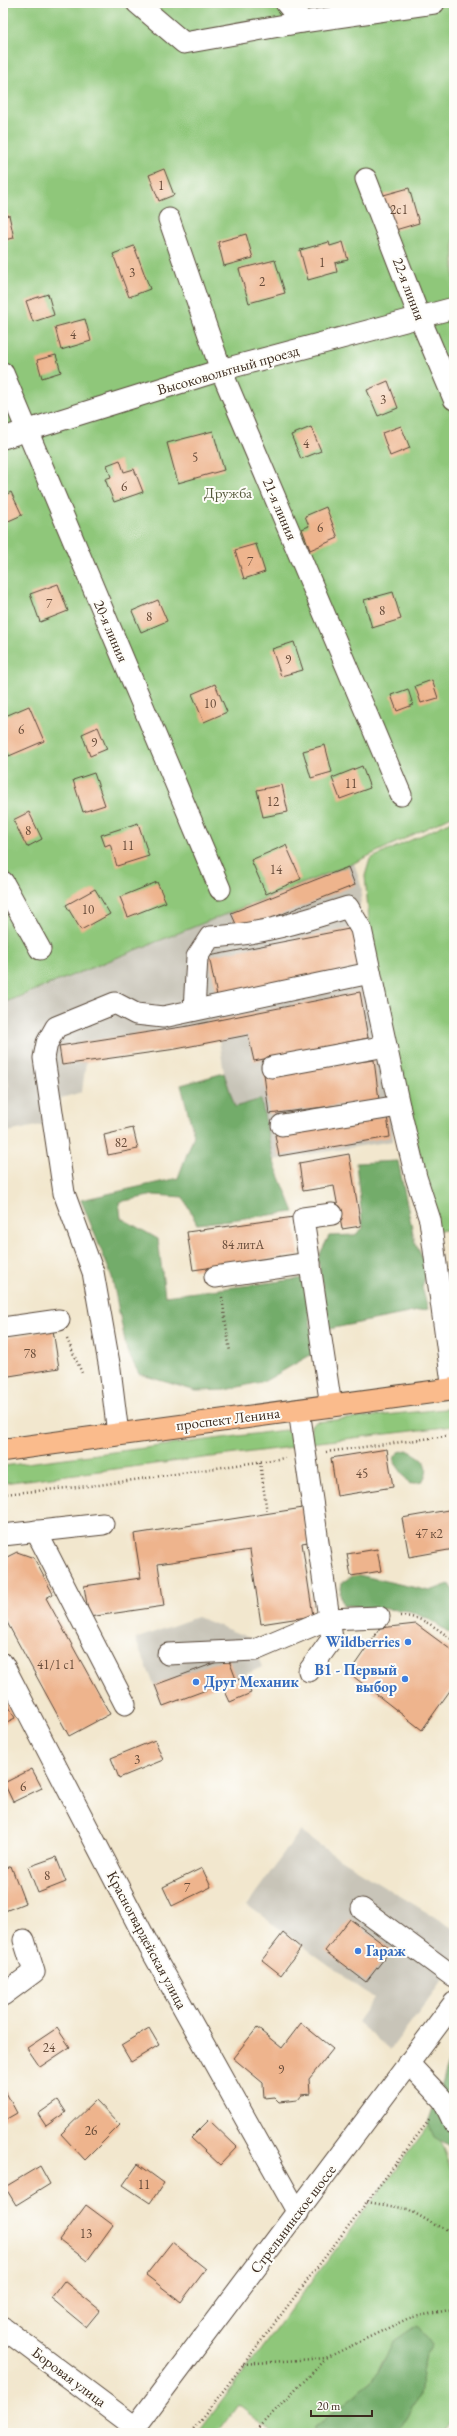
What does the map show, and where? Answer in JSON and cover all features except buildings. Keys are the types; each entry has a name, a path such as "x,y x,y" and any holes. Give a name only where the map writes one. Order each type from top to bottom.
{"main road":[{"name":"проспект Ленина","path":"3,1450 453,1390"}],"street":[{"path":"137,3 184,43 302,22 434,3"},
{"path":"286,3 302,22"},
{"name":"22-я линия","path":"366,179 419,316 454,399"},
{"name":"21-я линия","path":"169,219 221,370 401,795"},
{"name":"Высоковольтный проезд","path":"3,438 27,432 221,370 419,316 454,308"},
{"name":"20-я линия","path":"3,373 220,889"},
{"path":"3,882 40,949"},
{"path":"194,1010 197,957 210,937 242,936 283,928 348,907 361,929 399,1106 416,1176 430,1220 453,1390"},
{"path":"118,1434 110,1369 93,1272 64,1193 44,1058 47,1043 56,1027 114,1003 136,1014 163,1017 370,973"},
{"path":"272,1067 386,1046"},
{"path":"282,1125 399,1106"},
{"path":"331,1406 303,1218 332,1214"},
{"path":"217,1277 310,1263"},
{"path":"3,1328 59,1320"},
{"path":"299,1410 304,1455 332,1639 309,1671"},
{"path":"3,1535 103,1524"},
{"path":"36,1532 125,1704"},
{"path":"168,1654 255,1650 328,1619 379,1617"},
{"name":"Красногвардейская улица","path":"3,1664 150,1948 298,2213"},
{"path":"362,1910 454,1977"},
{"path":"3,1995 34,1972 24,1940"},
{"name":"Стрельнинское шоссе","path":"133,2430 298,2213 454,2003"},
{"path":"408,2063 443,2100 454,2123"},
{"name":"Боровая улица","path":"3,2328 133,2430"}],"path":[{"path":"217,1277 230,1352"},
{"path":"59,1320 82,1373"},
{"path":"3,1494 98,1485 454,1435"},
{"path":"260,1462 267,1513"},
{"path":"379,1617 411,1616 424,1620 454,1641"},
{"path":"454,1748 452,1766 454,1767"},
{"path":"191,2433 443,2100"},
{"path":"367,2202 408,2209 435,2225 454,2232"},
{"path":"253,2433 326,2358 409,2318 454,2309"},
{"path":"243,2364 326,2358"},
{"path":"446,2433 454,2423"}],"shaded area":[{"path":"354,863 362,889 357,928 392,1096 393,1141 273,1160 261,1099 235,1107 224,1073 219,1040 176,1049 86,1061 82,1092 61,1098 59,1111 61,1121 3,1133 3,1088 9,1086 3,1055 3,1003"},
{"path":"197,1617 257,1641 255,1650 262,1667 236,1679 163,1706 135,1639"},
{"path":"300,1831 335,1856 454,1929 454,1965 390,2050 357,2022 374,1998 247,1905"}],"green space":[{"name":"Дружба","path":"3,3 454,3 454,815 354,863 3,1003"},
{"path":"454,820 454,1229 438,1231 373,963 365,876 370,859"},
{"path":"224,1073 235,1107 261,1099 273,1160 294,1212 197,1224 183,1197 154,1195 119,1202 121,1218 158,1239 165,1296 305,1278 314,1353 265,1381 225,1390 196,1391 139,1374 127,1351 112,1277 81,1200 178,1178 194,1135 181,1085"},
{"path":"398,1161 415,1243 428,1269 422,1287 428,1309 329,1329 318,1258 329,1236 355,1235 363,1228 356,1163"},
{"path":"454,1408 454,1426 311,1443 311,1425 316,1422"},
{"path":"285,1430 292,1434 292,1447 3,1483 3,1466"},
{"path":"407,1450 425,1462 427,1471 422,1482 410,1484 395,1463 394,1458 399,1452"},
{"path":"354,1574 430,1591 449,1584 454,1592 454,1631 450,1633 430,1620 409,1611 343,1605 340,1594 342,1583"},
{"path":"454,2045 454,2149 434,2137 428,2123"},
{"path":"432,2121 454,2176 454,2418 443,2433 397,2433 419,2396 424,2358 432,2345 383,2360 373,2381 313,2428 316,2433 274,2433 238,2405 217,2433 198,2433"},
{"path":"417,2325 432,2345 424,2358 419,2396 398,2432 316,2433 313,2428 373,2381 394,2341"}],"place":[{"name":"Wildberries","path":"408,1642"},
{"name":"В1 - Первый выбор","path":"405,1679"},
{"name":"Друг Механик","path":"196,1682"},
{"name":"Гараж","path":"358,1951"}]}
